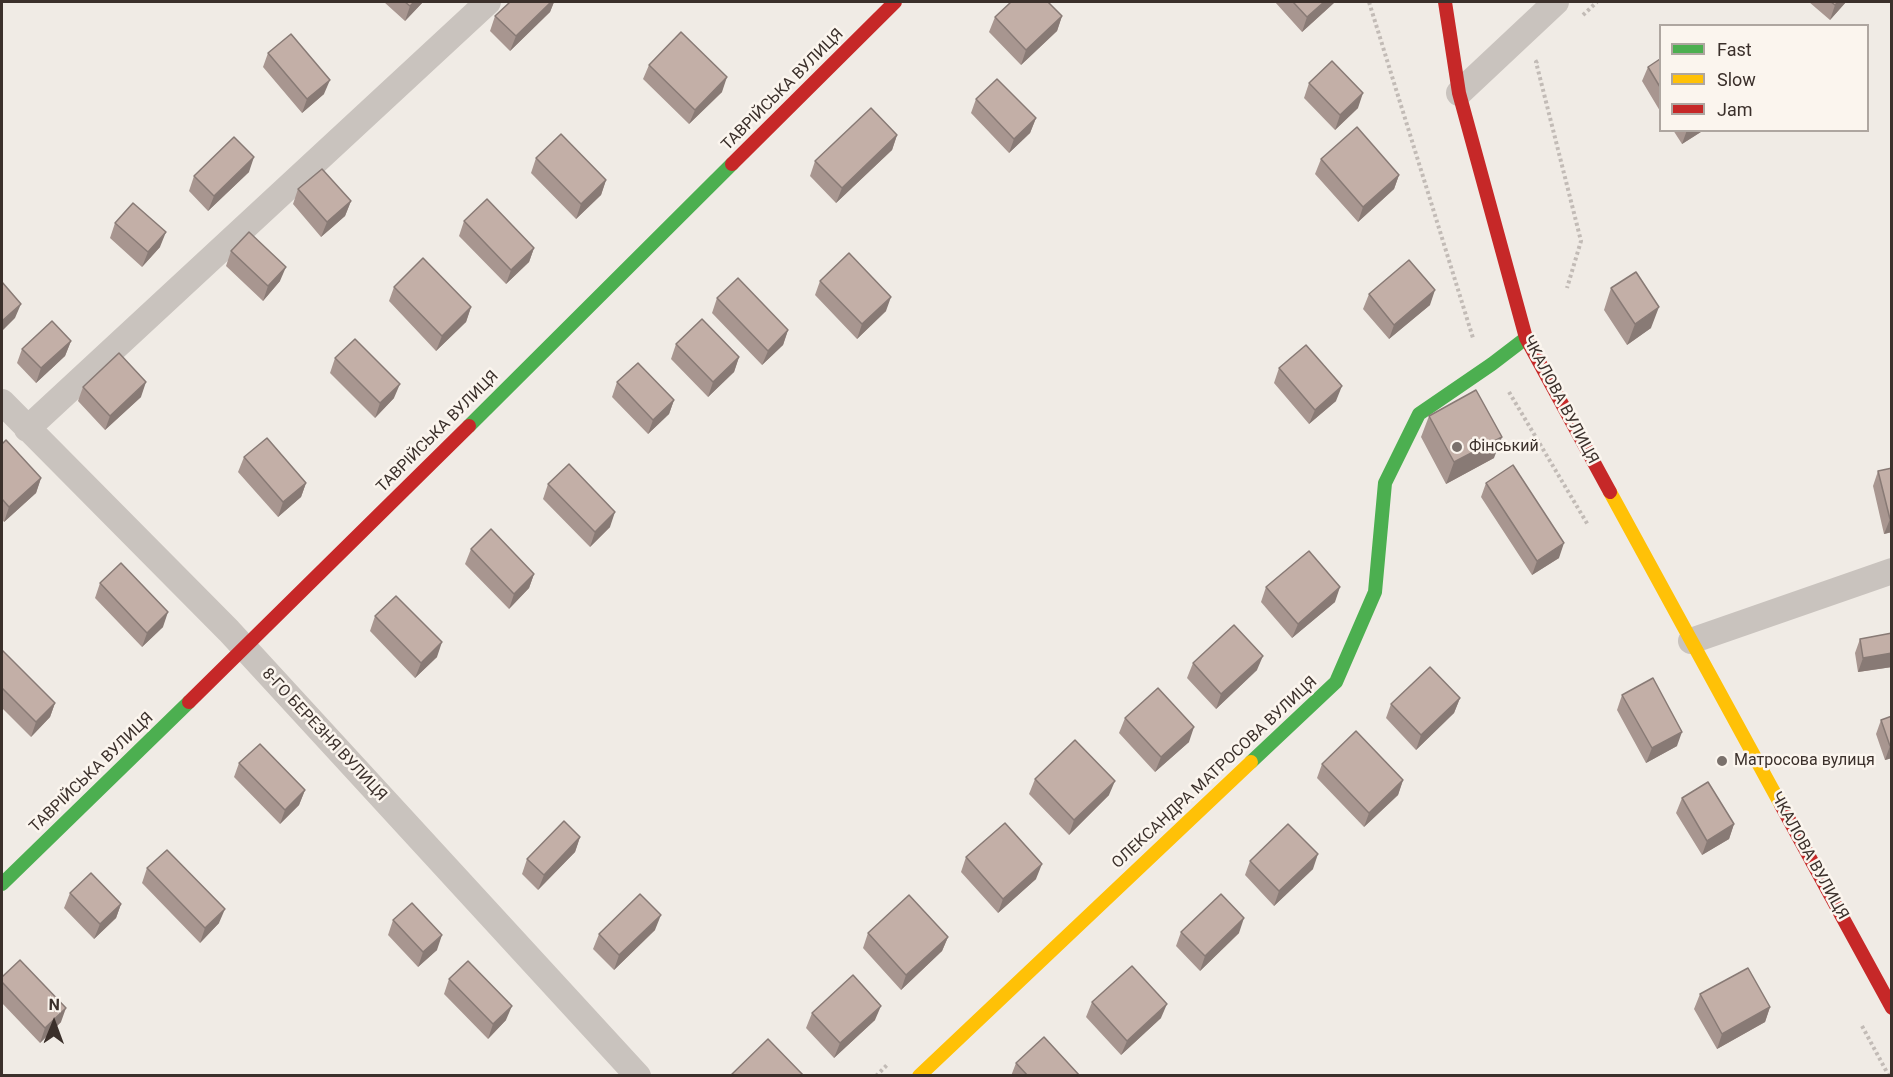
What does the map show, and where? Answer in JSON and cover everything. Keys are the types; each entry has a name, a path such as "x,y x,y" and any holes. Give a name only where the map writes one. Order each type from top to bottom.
{"street":[{"path":"27,429 488,2"},
{"name":"ТАВРІЙСЬКА ВУЛИЦЯ","path":"2,884 245,648 895,2"},
{"name":"ЧКАЛОВА ВУЛИЦЯ","path":"1445,2 1459,93 1516,310 1526,338 1892,1008"},
{"path":"1459,93 1556,2"},
{"name":"ОЛЕКСАНДРА МАТРОСОВА ВУЛИЦЯ","path":"919,1076 1336,682 1375,592 1385,483 1419,414 1526,338"},
{"name":"8-ГО БЕРЕЗНЯ ВУЛИЦЯ","path":"2,402 245,648 638,1076"},
{"path":"1691,641 1892,571"}],"path":[{"path":"1581,17 1597,2"},
{"path":"1544,55 1536,62 1581,241 1567,288"},
{"path":"876,1076 893,1059"}],"building":[{"path":"510,2 551,2 516,36 495,16"},
{"path":"1011,2 1048,2 1062,16 1026,50 995,17"},
{"path":"1293,2 1324,2 1307,17"},
{"path":"681,32 727,77 695,110 649,65"},
{"path":"291,34 330,80 307,99 268,53"},
{"path":"1659,60 1659,85 1648,67"},
{"path":"1332,61 1363,93 1340,115 1309,83"},
{"path":"997,79 1036,118 1014,139 976,99"},
{"path":"871,108 897,135 842,188 815,161"},
{"path":"1357,127 1399,175 1363,207 1321,159"},
{"path":"561,134 606,180 581,204 536,158"},
{"path":"234,137 254,157 214,196 194,176"},
{"path":"322,169 351,201 327,222 298,189"},
{"path":"487,199 534,248 511,270 464,221"},
{"path":"133,203 166,232 148,252 115,223"},
{"path":"249,232 286,267 268,286 231,251"},
{"path":"849,253 891,297 862,324 820,281"},
{"path":"423,258 471,307 442,336 394,287"},
{"path":"1409,260 1435,290 1394,325 1369,294"},
{"path":"1636,272 1659,307 1635,324 1611,288"},
{"path":"738,278 788,330 768,351 717,298"},
{"path":"2,282 21,304 2,321"},
{"path":"702,319 739,357 713,382 676,344"},
{"path":"52,321 71,341 41,368 22,349"},
{"path":"355,339 400,384 380,403 335,358"},
{"path":"1306,345 1342,386 1315,410 1279,368"},
{"path":"119,353 146,382 110,416 83,387"},
{"path":"638,363 674,400 653,420 617,382"},
{"path":"1476,390 1502,437 1454,462 1429,416"},
{"path":"267,438 306,483 283,502 244,457"},
{"path":"6,440 41,478 9,507 2,499 2,444"},
{"path":"569,464 615,512 595,532 548,484"},
{"path":"1513,465 1564,543 1537,561 1486,483"},
{"path":"1892,468 1892,519 1890,519 1878,471"},
{"path":"491,529 534,574 514,594 471,549"},
{"path":"1309,551 1340,587 1298,624 1266,587"},
{"path":"121,563 168,612 147,633 100,583"},
{"path":"396,596 442,642 421,663 375,616"},
{"path":"1234,625 1263,656 1221,694 1193,663"},
{"path":"1892,633 1892,653 1863,658 1860,639"},
{"path":"2,650 55,703 36,722 2,688"},
{"path":"1430,667 1460,698 1421,735 1391,704"},
{"path":"1653,678 1682,732 1652,748 1622,695"},
{"path":"1158,688 1194,727 1161,757 1125,718"},
{"path":"1892,716 1892,745 1890,746 1881,720"},
{"path":"1356,731 1403,780 1369,813 1322,764"},
{"path":"1075,740 1115,781 1074,820 1035,779"},
{"path":"260,744 305,790 285,810 239,763"},
{"path":"1708,782 1734,824 1707,841 1682,798"},
{"path":"564,821 580,837 544,875 527,859"},
{"path":"1005,823 1042,864 1003,899 966,857"},
{"path":"1288,824 1318,854 1279,891 1250,861"},
{"path":"167,850 225,909 205,928 147,868"},
{"path":"91,873 121,904 100,924 70,893"},
{"path":"640,894 661,915 619,955 599,934"},
{"path":"1221,894 1244,918 1205,956 1181,932"},
{"path":"909,895 948,937 906,975 868,933"},
{"path":"412,903 442,935 423,952 393,920"},
{"path":"20,960 66,1008 45,1028 2,982 2,977"},
{"path":"468,961 512,1006 493,1024 449,979"},
{"path":"1132,966 1167,1004 1127,1041 1092,1002"},
{"path":"1748,968 1770,1007 1722,1034 1700,994"},
{"path":"853,975 881,1006 840,1043 812,1013"},
{"path":"1044,1037 1080,1076 1028,1076 1016,1063"},
{"path":"768,1039 804,1076 730,1076"}],"traffic: fast":[{"path":"469,426 732,164"},
{"path":"1251,762 1336,682 1375,592 1385,483 1419,414 1526,338"},
{"path":"2,884 189,702"}],"traffic: slow":[{"path":"1610,492 1781,805"},
{"path":"919,1076 1251,762"}],"traffic: jam":[{"path":"732,164 895,2"},
{"path":"1445,2 1459,93 1526,338 1610,492"},
{"path":"189,702 469,426"},
{"path":"1781,805 1892,1008"}],"place":[{"name":"Фінський","path":"1457,447"},
{"name":"Матросова вулиця","path":"1722,761"}]}
